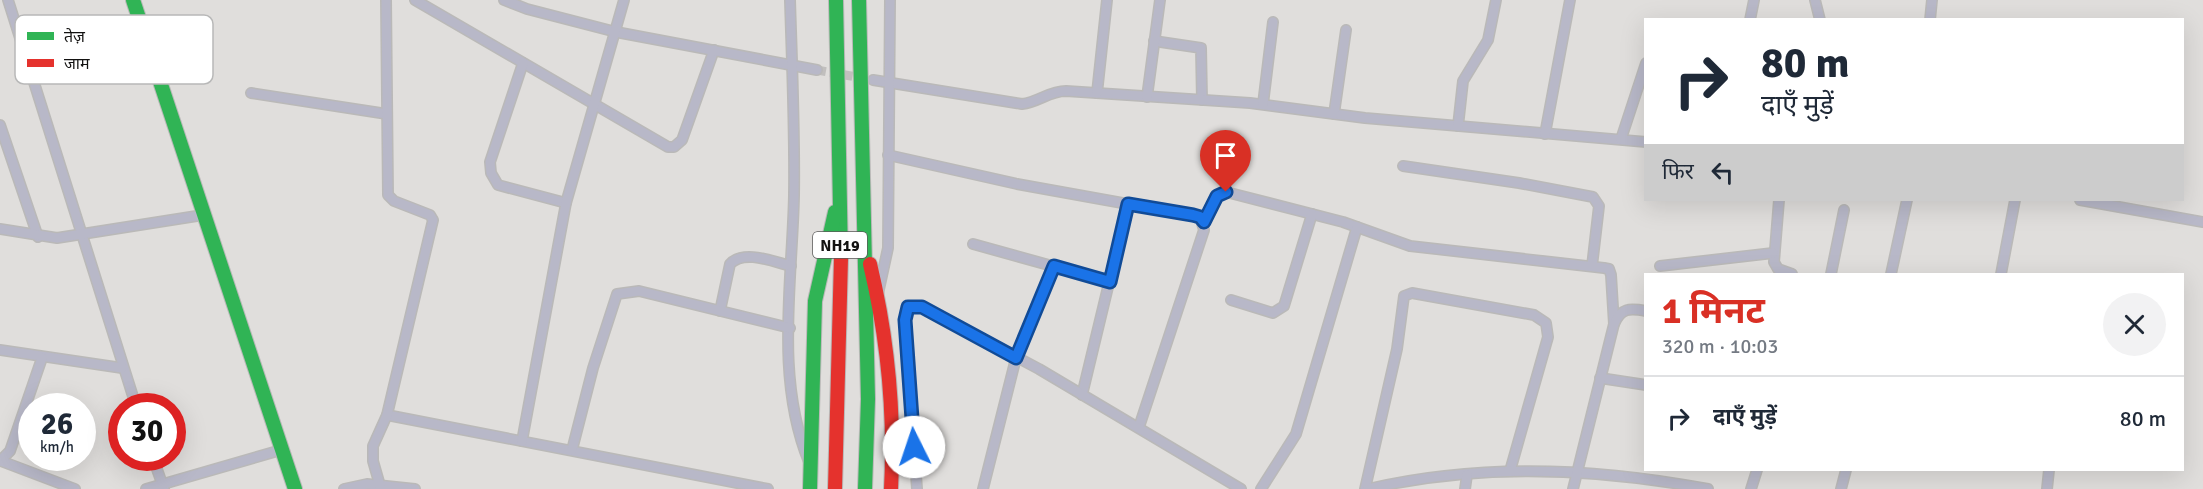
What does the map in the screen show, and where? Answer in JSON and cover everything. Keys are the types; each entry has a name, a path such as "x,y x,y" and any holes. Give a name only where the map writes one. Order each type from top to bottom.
{"main road":[{"path":"134,0 139,15"},
{"name":"NH19","path":"836,0 840,189 840,370 836,489"},
{"name":"NH19","path":"859,0 868,399 865,489"},
{"path":"161,84 295,489"},
{"path":"810,489 814,301 840,189"},
{"path":"865,242 878,295 891,376 894,446 891,489"}],"street":[{"path":"8,0 15,23"},
{"path":"380,486 373,461 373,446 387,415 433,220 430,215 394,201 388,195 386,0"},
{"path":"415,0 668,147 674,147 682,140 714,50"},
{"path":"504,0 527,9 616,32 817,70"},
{"path":"522,441 566,203 624,0"},
{"path":"790,0 794,197 790,398 798,435 811,467"},
{"path":"878,295 888,248 890,0"},
{"path":"1097,93 1107,0"},
{"path":"1147,97 1160,0"},
{"path":"1458,126 1463,81 1488,40 1496,0"},
{"path":"1545,134 1570,0"},
{"path":"1750,18 1754,0"},
{"path":"1815,0 1820,18"},
{"path":"1930,18 1932,0"},
{"path":"1263,104 1273,22"},
{"path":"1334,114 1346,30"},
{"path":"1154,41 1201,48 1202,100"},
{"path":"523,63 490,162 490,173 498,185 566,203"},
{"path":"1621,139 1644,69"},
{"path":"873,80 1022,104 1033,103 1057,91 1097,93 1263,104 1334,114 1644,142"},
{"path":"34,84 131,393"},
{"path":"251,93 387,114"},
{"path":"0,125 38,237"},
{"path":"888,155 1017,184 1193,215 1200,217 1204,222"},
{"path":"1403,166 1519,183 1593,197 1599,206 1592,266"},
{"path":"1139,427 1174,328 1204,230 1204,222 1217,196 1226,192 1357,227 1410,246 1609,269 1614,324"},
{"path":"1779,201 1773,253 1778,269 1789,273"},
{"path":"1891,273 1907,201"},
{"path":"2001,273 2015,201"},
{"path":"2086,201 2203,222"},
{"path":"1082,395 1128,204"},
{"path":"1831,273 1844,210"},
{"path":"1231,300 1273,313 1284,306 1312,214"},
{"path":"0,229 38,237 81,236 203,215"},
{"path":"1261,489 1296,434 1357,227"},
{"path":"973,244 1110,282"},
{"path":"1660,266 1773,253"},
{"path":"720,311 730,264 734,260 753,257 791,266"},
{"path":"983,489 1016,358 1054,266"},
{"path":"572,450 593,368 617,294 639,291 790,328"},
{"path":"1510,471 1548,337 1546,324 1534,315 1412,292 1404,296 1396,348 1366,489 1402,481 1510,471 1668,482 1708,489"},
{"path":"917,489 905,320 908,307 922,307 1016,358 1139,427 1241,489"},
{"path":"1573,489 1618,313 1626,309 1644,311"},
{"path":"0,351 122,368"},
{"path":"42,358 10,451 1,461 75,489"},
{"path":"1600,378 1644,385"},
{"path":"387,415 768,489"},
{"path":"146,489 163,487 281,450"},
{"path":"157,471 163,487"},
{"path":"1750,489 1757,471"},
{"path":"1841,489 1846,471"},
{"path":"2047,489 2049,471"},
{"path":"1465,489 1467,475"},
{"path":"344,489 380,486 415,489"}],"tunnel":[{"path":"817,70 862,78"}],"traffic: fast":[{"path":"133,0 138,15"},
{"path":"836,0 841,258"},
{"path":"859,0 868,399 865,489"},
{"path":"161,84 295,489"},
{"path":"810,489 815,301 835,212"}],"traffic: jam":[{"path":"835,489 841,258"},
{"path":"870,264 889,376 892,432 891,489"}],"route":[{"path":"914,447 905,320 908,307 922,307 1016,358 1054,266 1110,282 1128,204 1193,215 1200,217 1204,222 1217,196 1226,192"}]}
